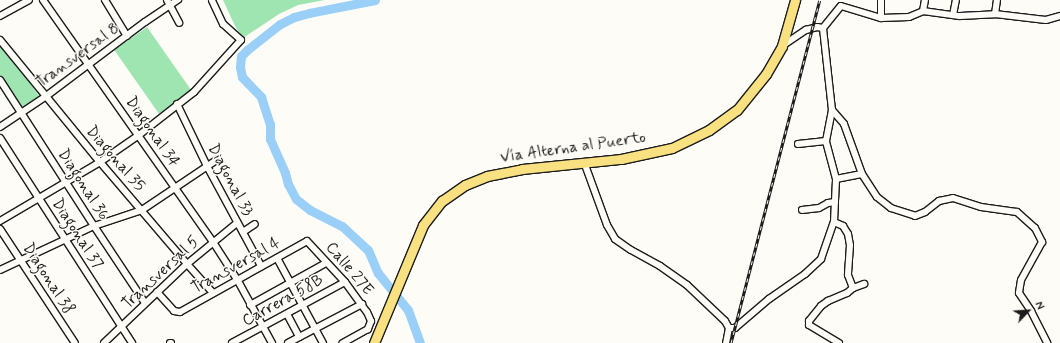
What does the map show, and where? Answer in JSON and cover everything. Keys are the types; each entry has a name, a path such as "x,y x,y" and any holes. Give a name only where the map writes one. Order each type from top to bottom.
{"main road":[{"name":"Vía Alterna al Puerto","path":"374,343 423,225 442,201 465,185 487,176 584,162 621,159 672,148 709,130 737,110 766,74 782,46 795,0"}],"street":[{"path":"0,16 29,0"},
{"name":"Diagonal 34","path":"43,0 213,242 238,281 272,343"},
{"path":"105,0 127,36"},
{"name":"Transversal 8","path":"0,127 89,65 168,2 178,0"},
{"path":"0,221 100,162 139,135 194,92 241,40 223,24 212,0"},
{"path":"881,0 881,18"},
{"path":"923,11 925,0"},
{"path":"954,15 956,0"},
{"path":"995,14 997,0"},
{"path":"168,2 179,23"},
{"path":"729,328 734,328 769,299 805,274 821,260 834,222 836,179 826,141 832,110 823,28 842,3 881,18 909,17 923,11 954,15 995,14 1046,20 1060,16"},
{"path":"782,46 806,30 817,27 823,28"},
{"name":"Diagonal 35","path":"0,40 45,97 187,264 214,293"},
{"name":"Diagonal 36","path":"0,80 145,303"},
{"name":"Diagonal 33","path":"177,104 207,166 261,266"},
{"path":"832,110 844,124 862,174 877,197 891,208 915,216 925,212 939,201 953,198 981,207 1017,212 1035,228 1042,242 1021,280 1019,293 1032,311 1047,343"},
{"name":"Diagonal 37","path":"0,138 132,343"},
{"path":"798,144 826,141"},
{"path":"0,270 94,226 142,210 218,159"},
{"path":"584,162 607,225 616,239 631,250 660,266 687,284 725,322 729,328 726,343"},
{"path":"836,179 862,174"},
{"path":"802,210 819,208 828,203 835,202"},
{"path":"834,222 843,226 848,234 850,245 848,275 853,288"},
{"name":"Transversal 5","path":"104,343 122,328 145,303 187,264 237,223"},
{"path":"243,232 255,224"},
{"name":"Diagonal 38","path":"0,229 75,343"},
{"name":"Transversal 4","path":"157,292 174,311 180,312 238,281 305,241 310,242"},
{"name":"Calle 27E","path":"310,242 326,263 345,282 362,304 371,321 371,325 343,343"},
{"path":"277,258 323,343"},
{"path":"250,305 326,263"},
{"name":"Carrera 58B","path":"235,343 345,282"},
{"path":"839,343 809,325 809,321 821,306 853,288 864,284"},
{"path":"288,343 362,304"},
{"path":"287,314 299,337"}],"green space":[{"path":"223,0 325,0 298,5 279,14 243,38 235,26"},
{"path":"147,27 192,91 159,114 114,50"},
{"path":"0,41 39,96 20,111 0,76"}],"waterway":[{"path":"375,0 294,17 280,24 247,50 241,56 240,67 242,77 261,97 270,124 270,139 285,173 288,184 296,199 310,210 342,226 368,250 378,273 408,310 420,343"}],"railway":[{"path":"731,343 820,0"}]}
